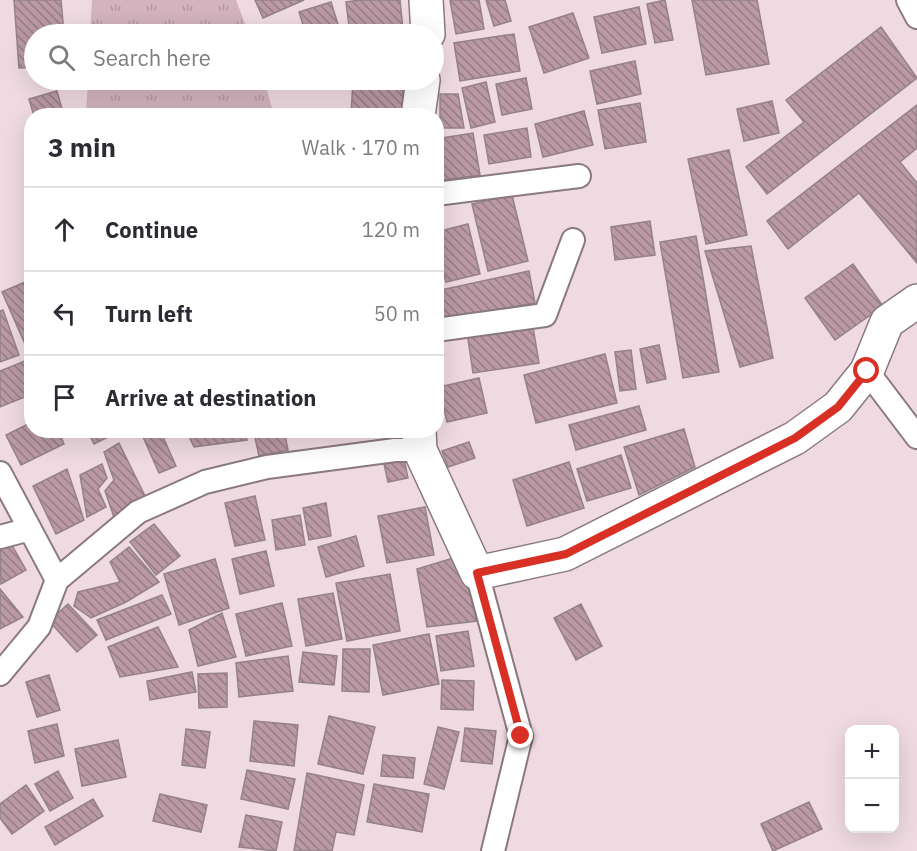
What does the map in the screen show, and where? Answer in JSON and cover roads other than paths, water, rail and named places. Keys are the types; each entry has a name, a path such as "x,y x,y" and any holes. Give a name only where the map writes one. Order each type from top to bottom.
{"street":[{"path":"426,0 427,24"},
{"path":"908,0 917,17"},
{"path":"419,108 422,90"},
{"path":"444,193 579,176"},
{"path":"444,329 545,315 573,240"},
{"path":"477,573 566,554 795,438 838,407 867,371 887,322 917,301"},
{"path":"867,371 917,437"},
{"path":"0,674 39,627 57,580 138,512 205,482 267,467 395,450 420,440 477,573 521,736 493,851"},
{"path":"0,473 57,580"},
{"path":"0,537 30,529"}]}
